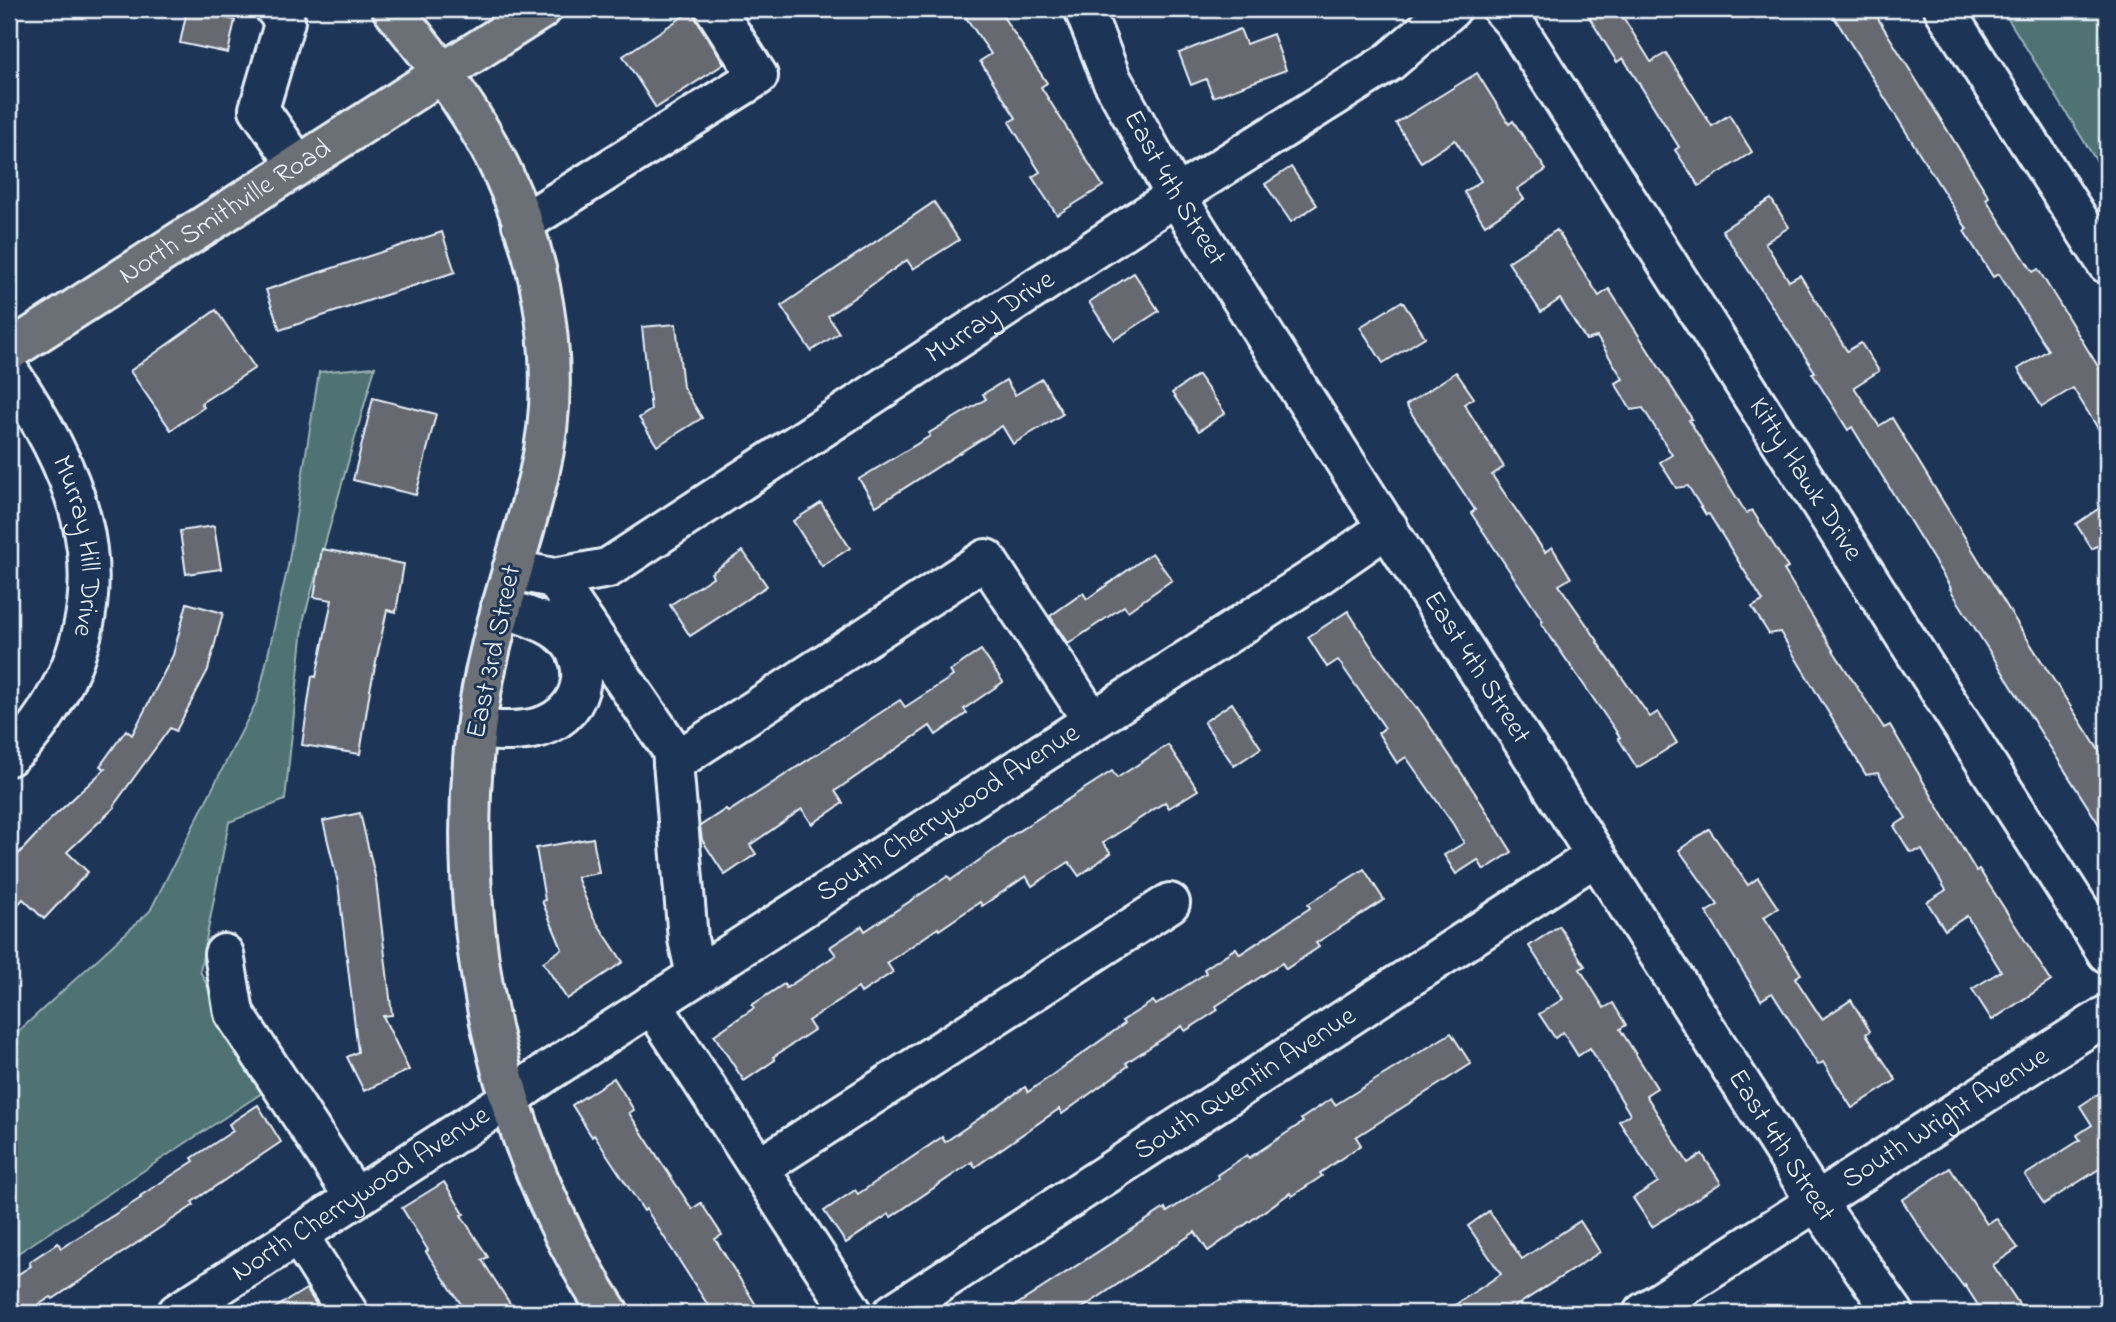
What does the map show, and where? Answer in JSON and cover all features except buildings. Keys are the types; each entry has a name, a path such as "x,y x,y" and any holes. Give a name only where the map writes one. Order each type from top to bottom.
{"main road":[{"name":"East 3rd Street","path":"392,9 482,134 505,177 522,225 541,296 550,356 550,401 540,471 501,607 479,705 470,794 470,869 477,953 489,1024 509,1099 557,1222 609,1313"},
{"name":"North Smithville Road","path":"9,351 542,9"}],"street":[{"path":"275,9 285,21 260,109 298,165"},
{"path":"522,225 758,76 715,9"},
{"name":"East 4th Street","path":"1084,9 1111,78 1176,196 1817,1203 1895,1313"},
{"name":"Murray Drive","path":"512,570 554,578 608,568 1176,196 1389,62 1451,9"},
{"name":"Kitty Hawk Drive","path":"1502,9 1521,32 2107,953"},
{"path":"1944,9 2107,264"},
{"name":"Murray Hill Drive","path":"9,371 66,469 80,507 88,553 90,586 84,626 73,663 55,700 33,733 9,756"},
{"name":"South Cherrywood Avenue","path":"509,1099 1388,527"},
{"path":"673,764 986,559 1092,720"},
{"path":"554,578 672,750 688,939 696,975"},
{"path":"476,730 518,732 543,726 561,715 576,699 582,682 581,663 573,646 553,628 501,607"},
{"name":"South Quentin Avenue","path":"894,1313 1596,856"},
{"path":"759,1168 1170,903"},
{"path":"223,954 233,1013 355,1198"},
{"path":"652,1004 853,1313"},
{"name":"South Wright Avenue","path":"1643,1313 2107,1015"},
{"name":"North Cherrywood Avenue","path":"177,1313 509,1099"},
{"path":"298,1235 348,1313"}],"green space":[{"path":"2002,9 2107,9 2107,178"},
{"path":"375,367 304,618 285,800 229,822 200,971 262,1093 9,1259 9,1040 150,911 258,699 288,566 319,372"}]}
